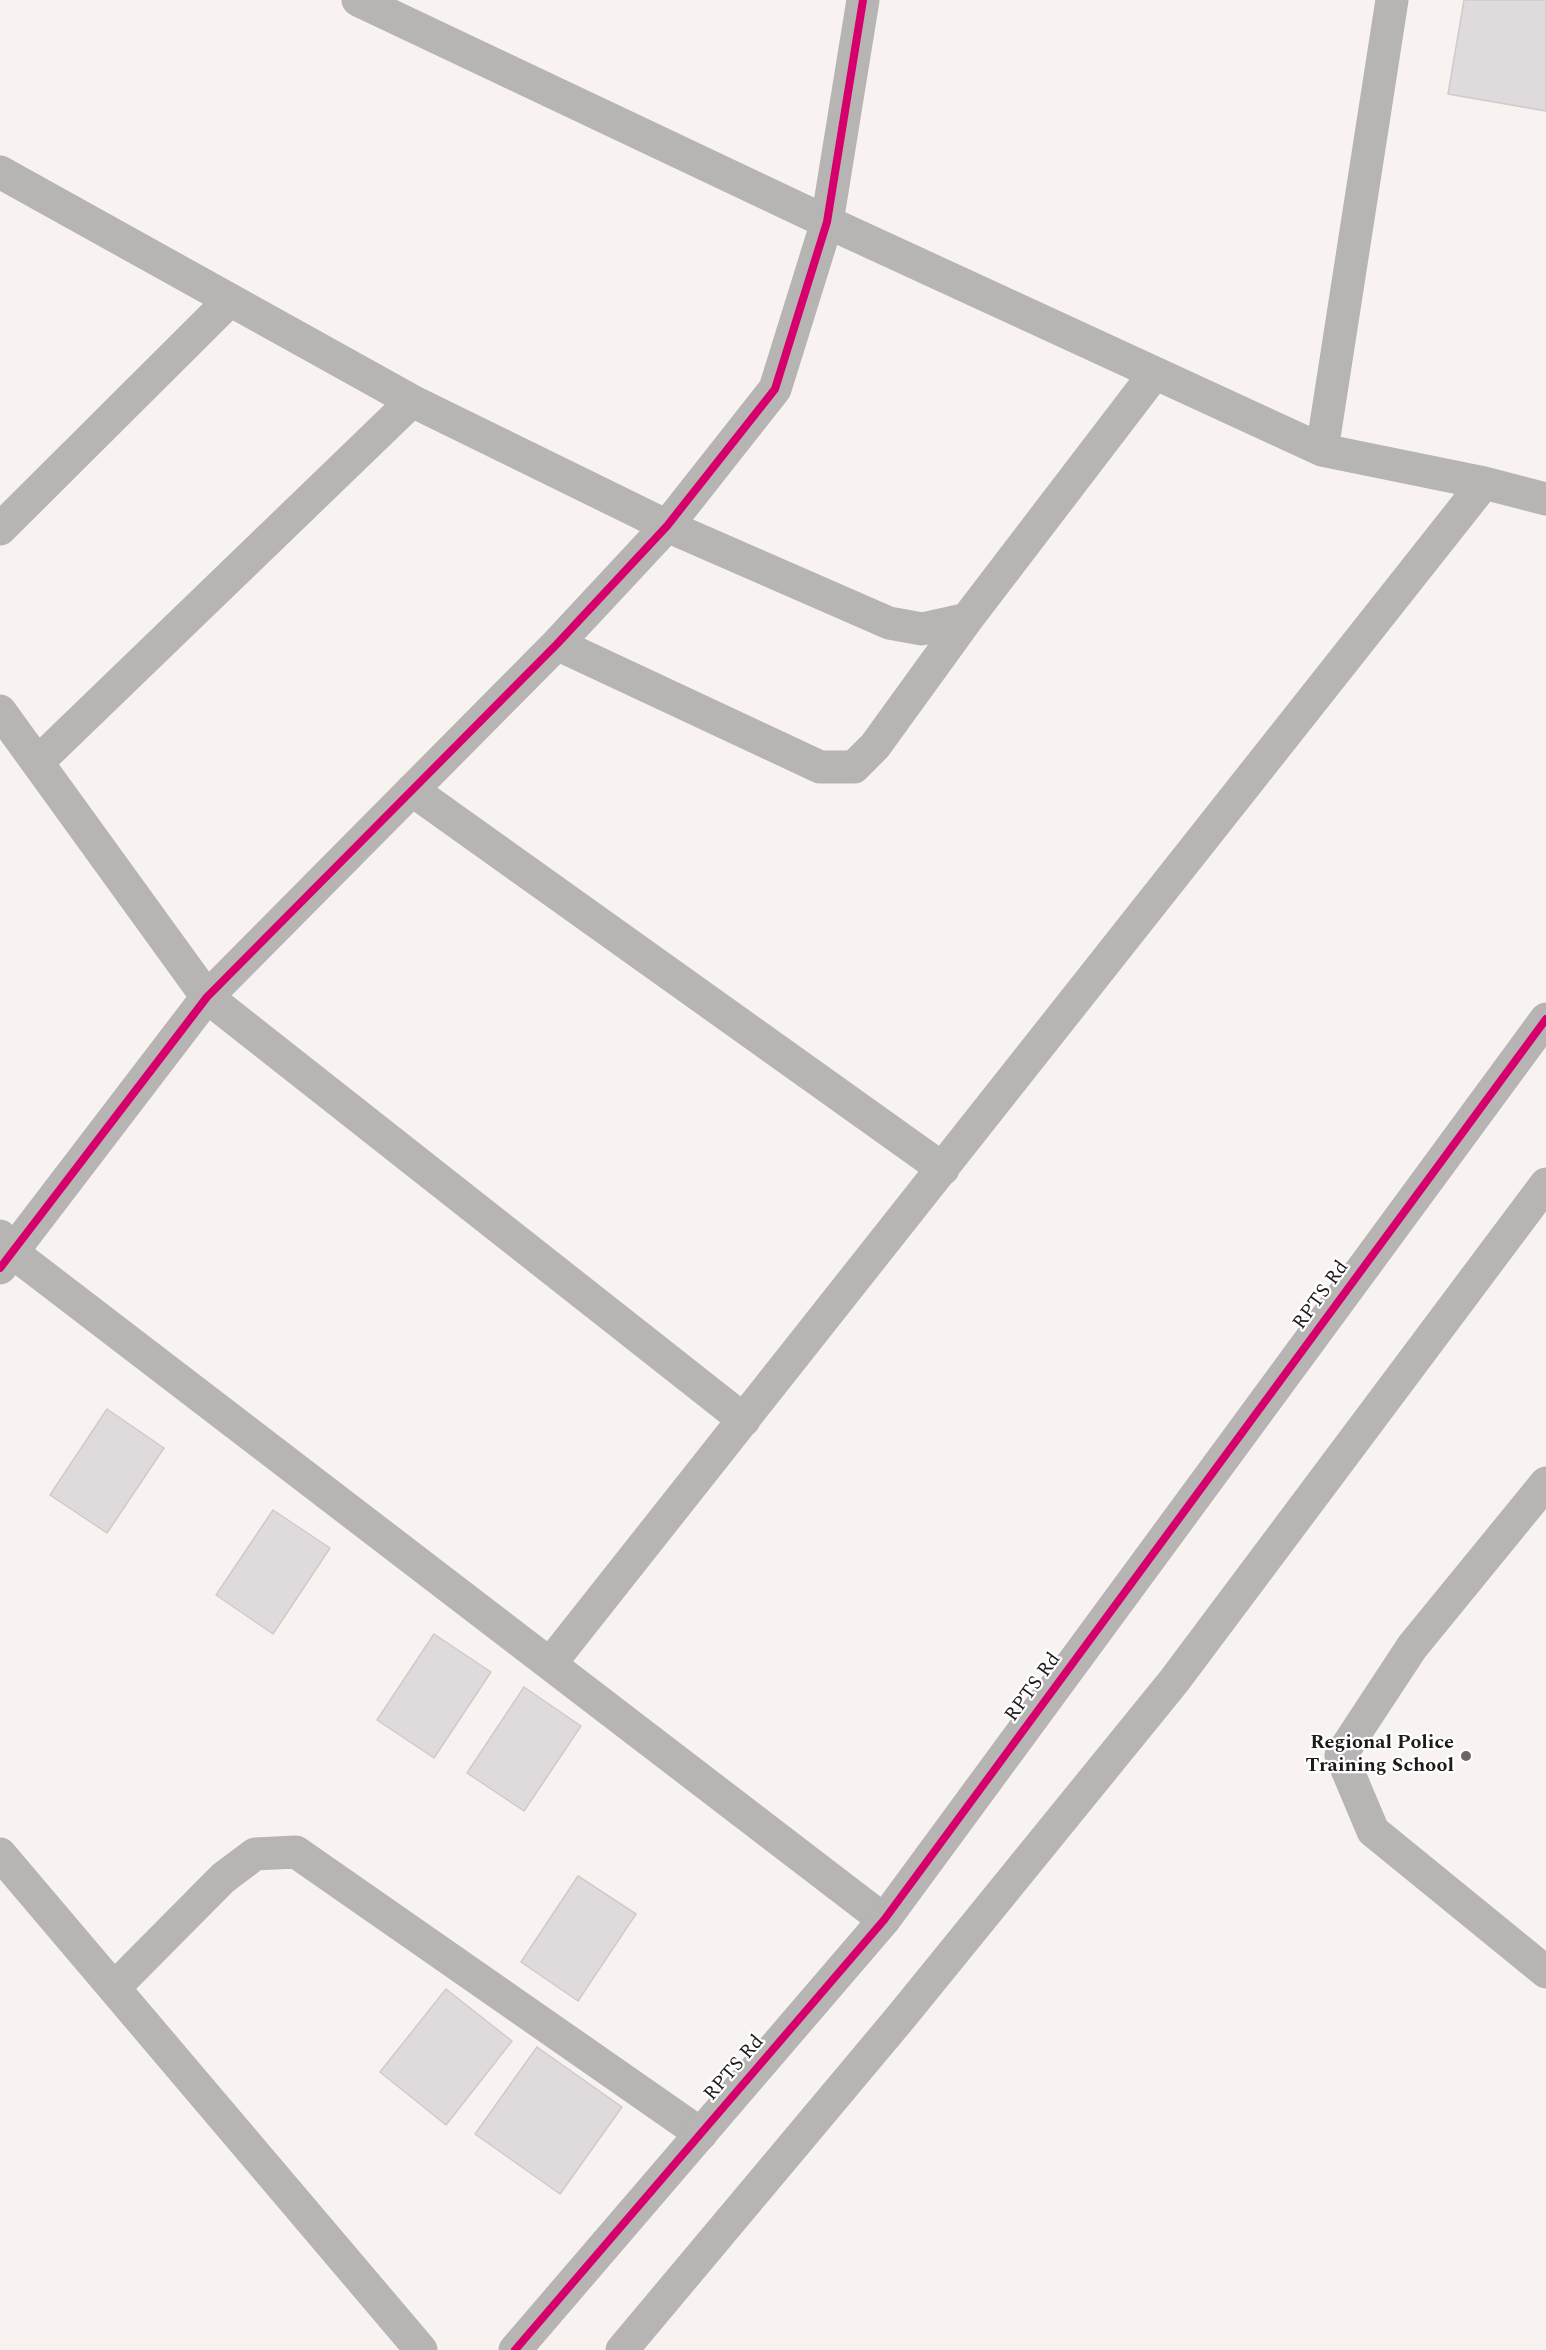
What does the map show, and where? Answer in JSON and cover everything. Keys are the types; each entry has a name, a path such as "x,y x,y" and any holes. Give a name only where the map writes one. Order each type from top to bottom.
{"street":[{"path":"358,0 827,222 1322,450 1484,483 1546,499"},
{"path":"863,0 827,222 775,389 667,526 557,644 207,997 4,1252 550,1664 884,1920"},
{"path":"1322,450 1392,0"},
{"path":"0,172 412,401 667,526 889,623 922,629 967,619"},
{"path":"0,529 230,300"},
{"path":"557,644 820,767 854,767 875,746 967,619 1155,373"},
{"path":"38,762 412,401"},
{"path":"550,1664 1484,483"},
{"path":"0,711 207,997 744,1420"},
{"path":"412,790 943,1169"},
{"name":"RPTS Rd","path":"515,2350 884,1920 1546,1019"},
{"path":"622,2350 902,2017 1174,1681 1546,1184"},
{"path":"1546,1483 1412,1647 1341,1755 1373,1831 1546,1972"},
{"path":"114,1988 223,1878 255,1854 296,1852 701,2134"},
{"path":"0,1854 114,1988 398,2323 0,1854"}],"building":[{"path":"1464,0 1546,0 1546,111 1448,94"},
{"path":"107,1409 164,1448 107,1533 50,1495"},
{"path":"273,1510 330,1548 273,1634 216,1595"},
{"path":"434,1634 491,1672 434,1758 377,1720"},
{"path":"524,1687 581,1726 524,1811 467,1773"},
{"path":"578,1876 636,1914 578,2001 521,1962"},
{"path":"446,1989 512,2041 446,2125 380,2072"},
{"path":"537,2047 622,2107 560,2194 475,2134"}],"cycle path":[{"path":"0,1268 207,997 557,644 667,526 775,389 827,222 863,0"},
{"path":"515,2350 884,1920 1546,1019"}],"place":[{"name":"Regional Police Training School","path":"1466,1756"}]}
